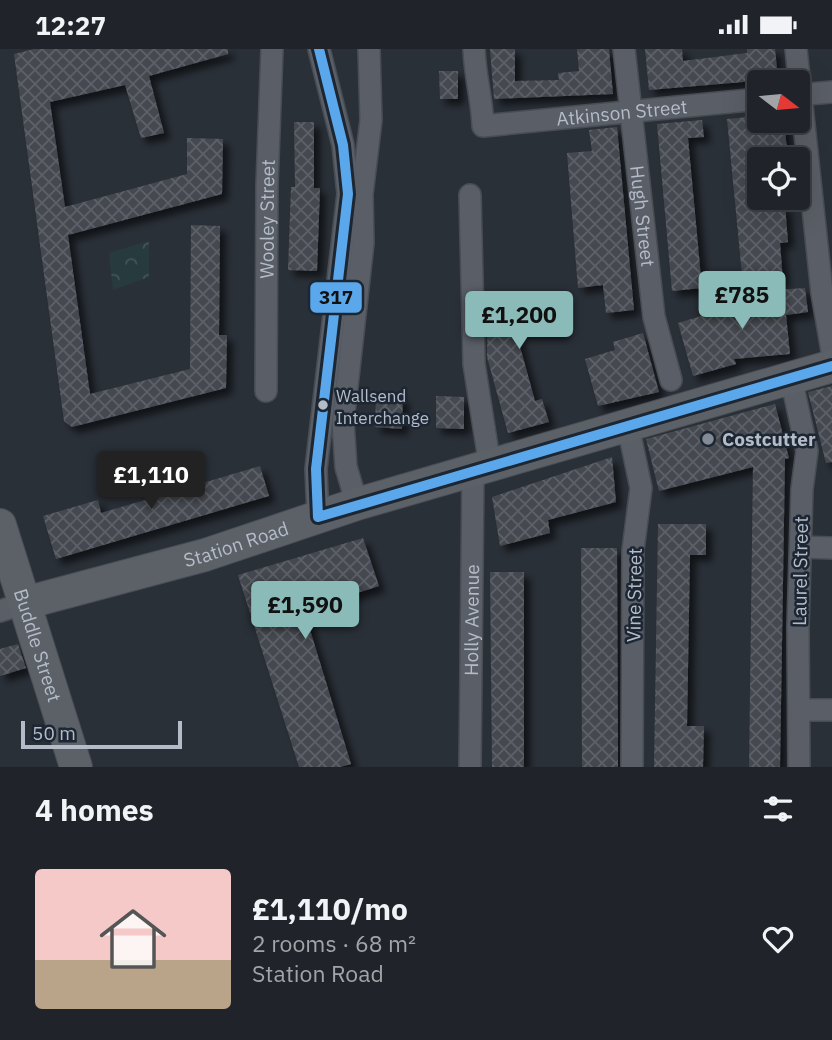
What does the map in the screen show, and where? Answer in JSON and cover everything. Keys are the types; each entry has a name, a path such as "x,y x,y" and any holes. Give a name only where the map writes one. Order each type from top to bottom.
{"main road":[{"name":"Station Road","path":"12,607 205,555 357,504 832,366"},
{"name":"Buddle Street","path":"0,525 12,607 76,767"}],"street":[{"name":"Wooley Street","path":"266,391 267,185 272,49"},
{"path":"318,517 316,469 348,194 342,145 319,49"},
{"path":"357,504 346,467 343,422 363,243 362,194 371,120 369,49"},
{"name":"Atkinson Street","path":"474,49 475,80 482,98 483,125 747,100"},
{"name":"Hugh Street","path":"624,49 654,317 671,380"},
{"path":"796,49 797,70"},
{"path":"810,94 832,92"},
{"path":"803,133 822,293 832,351"},
{"name":"Holly Avenue","path":"470,195 474,364 482,469 470,767"},
{"name":"Laurel Street","path":"790,378 807,451 802,489 799,767"},
{"name":"Vine Street","path":"628,426 641,488 633,550 632,767"},
{"path":"801,547 832,548"},
{"path":"799,710 832,710"}],"green space":[{"path":"149,241 149,277 113,290 109,253"}],"building":[{"path":"34,49 228,49 228,54 149,76 164,133 141,138 125,85 50,102 65,207 187,174 187,138 223,139 222,194 68,235 90,394 190,369 191,225 220,226 219,335 227,335 226,388 72,427 64,421 14,54"},
{"path":"490,49 515,49 515,81 559,80 558,73 579,71 577,49 609,49 613,94 494,99"},
{"path":"645,49 682,49 683,61 747,53 747,49 775,49 777,70 747,70 747,82 649,90"},
{"path":"439,71 458,71 458,99 440,99"},
{"path":"747,117 747,133 785,133 787,147 747,147 747,210 785,210 788,242 780,243 783,281 743,285 727,119"},
{"path":"702,120 704,137 688,138 702,288 672,291 657,124"},
{"path":"294,122 314,122 314,188 320,188 317,271 288,270 291,187 295,187"},
{"path":"617,127 634,310 606,313 603,285 578,288 567,153 592,151 589,130"},
{"path":"805,288 808,312 786,315 790,354 734,359 736,364 693,376 678,323 775,294 775,290"},
{"path":"488,293 562,293 562,332 516,332 535,401 542,399 549,422 508,433 487,357"},
{"path":"643,333 659,392 598,406 585,359 615,350 613,342"},
{"path":"832,386 832,462 826,463 808,392"},
{"path":"376,395 403,396 402,429 375,427"},
{"path":"436,396 464,397 464,429 436,428"},
{"path":"775,404 789,458 785,459 780,767 749,767 753,467 659,491 646,439"},
{"path":"612,457 616,502 548,520 550,533 500,546 492,497"},
{"path":"260,466 269,496 56,559 43,516 98,500 101,513 162,495 157,477 181,470 186,488"},
{"path":"658,524 706,524 706,555 690,555 687,726 704,726 703,767 654,767"},
{"path":"363,538 379,586 304,610 351,764 340,767 299,767 238,575"},
{"path":"581,548 617,548 618,767 582,767"},
{"path":"490,572 524,572 524,767 492,767"},
{"path":"18,644 26,668 0,676 0,649"}],"transit line":[{"name":"317","path":"319,49 343,145 348,194 316,469 318,517 832,366"}],"place":[{"name":"Wallsend Interchange","path":"323,405"},
{"name":"Costcutter","path":"708,439"}]}
